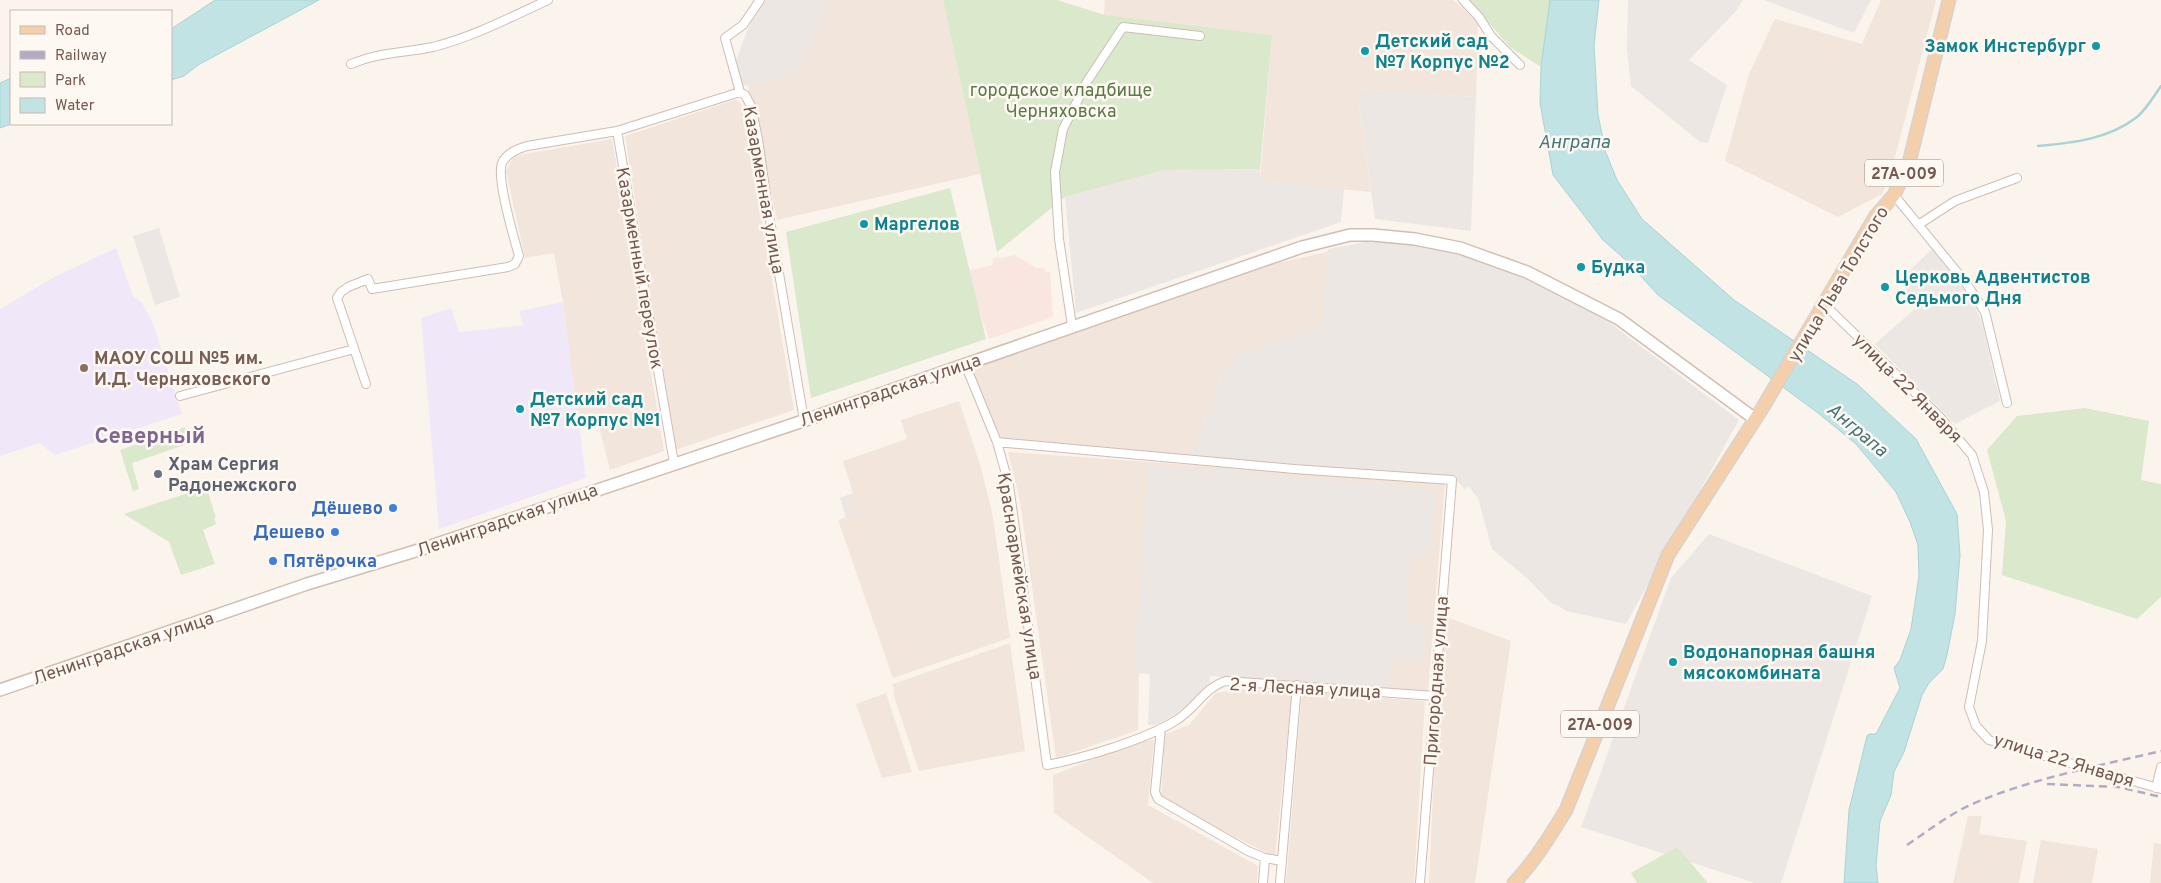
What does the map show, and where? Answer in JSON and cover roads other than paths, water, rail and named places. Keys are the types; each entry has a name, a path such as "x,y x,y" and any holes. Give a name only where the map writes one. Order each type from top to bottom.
{"main road":[{"name":"улица Льва Толстого","path":"1756,419 1813,326 1875,217 1894,195 1909,163 1949,0"},
{"name":"27А-009","path":"1514,883 1526,871 1566,810 1668,555 1756,419"}],"street":[{"path":"350,64 386,52 404,53 435,46 502,21 548,0"},
{"path":"740,92 725,38 743,25 760,0"},
{"path":"1463,0 1479,17 1491,36 1520,66"},
{"path":"1072,326 1059,239 1055,172 1063,129 1088,80 1123,27 1200,36"},
{"name":"Казарменная улица","path":"354,349 337,298 340,292 348,287 368,279 372,289 508,268 515,264 519,256 501,181 502,163 508,155 522,148 617,131 740,92 749,100 756,125 766,203 804,420"},
{"name":"Казарменный переулок","path":"617,131 674,463"},
{"path":"1918,225 1955,202 2017,178"},
{"path":"1894,195 1966,283 1985,312 2007,403"},
{"name":"Ленинградская улица","path":"0,690 307,584 422,548 804,420 1302,247 1350,235 1416,239 1460,248 1527,272 1611,315 1756,419"},
{"name":"улица 22 Января","path":"1825,305 1939,416 1972,455 1984,492 1988,530 1982,641 1969,707 1976,726 1989,740 2159,788"},
{"path":"180,396 354,349 366,384"},
{"name":"Красноармейская улица","path":"965,364 996,442 1008,485 1018,542 1047,765"},
{"name":"Пригородная улица","path":"996,442 1294,469 1452,480 1420,883"},
{"name":"2-я Лесная улица","path":"1047,765 1089,755 1161,728 1182,716 1221,682 1233,681 1435,696"},
{"path":"1280,883 1297,686"},
{"path":"1161,728 1155,792 1158,798 1248,851 1265,858 1282,861"},
{"path":"2159,788 2161,767"},
{"path":"1263,883 1265,858"}],"water":[{"path":"215,0 319,0 198,65 184,76 172,80 172,28"},
{"name":"Анграпа","path":"1550,0 1599,0 1594,45 1598,115 1606,153 1617,180 1642,219 1734,300 1857,384 1916,439 1957,514 1960,555 1955,614 1947,655 1943,669 1929,683 1922,695 1904,752 1894,772 1891,795 1880,821 1876,865 1878,883 1844,883 1849,810 1867,736 1869,734 1876,734 1900,688 1894,668 1900,660 1911,629 1919,576 1918,545 1910,522 1896,492 1856,444 1818,413 1658,295 1629,263 1603,240 1553,175 1540,103 1541,67"},
{"path":"10,78 10,124 0,128 0,83"}],"waterway":[{"path":"2038,146 2090,139 2115,130 2137,117 2150,103 2161,86"}],"railway":[{"path":"1907,845 1962,809 2008,790 2059,775 2161,751"},
{"path":"2047,784 2118,787 2161,797"}],"place":[{"name":"Замок Инстербург","path":"2096,46"},
{"name":"Детский сад №7 Корпус №2","path":"1365,51"},
{"name":"Маргелов","path":"864,224"},
{"name":"Будка","path":"1581,267"},
{"name":"Церковь Адвентистов Седьмого Дня","path":"1885,287"},
{"name":"МАОУ СОШ №5 им. И.Д. Черняховского","path":"84,368"},
{"name":"Детский сад №7 Корпус №1","path":"520,409"},
{"name":"Храм Сергия Радонежского","path":"158,474"},
{"name":"Дёшево","path":"393,508"},
{"name":"Дешево","path":"335,532"},
{"name":"Пятёрочка","path":"273,561"},
{"name":"Водонапорная башня мясокомбината","path":"1673,662"}],"district":[{"name":"Северный","path":"150,435"}],"park label":[{"name":"городское кладбище Черняховска","path":"1061,100"}]}
